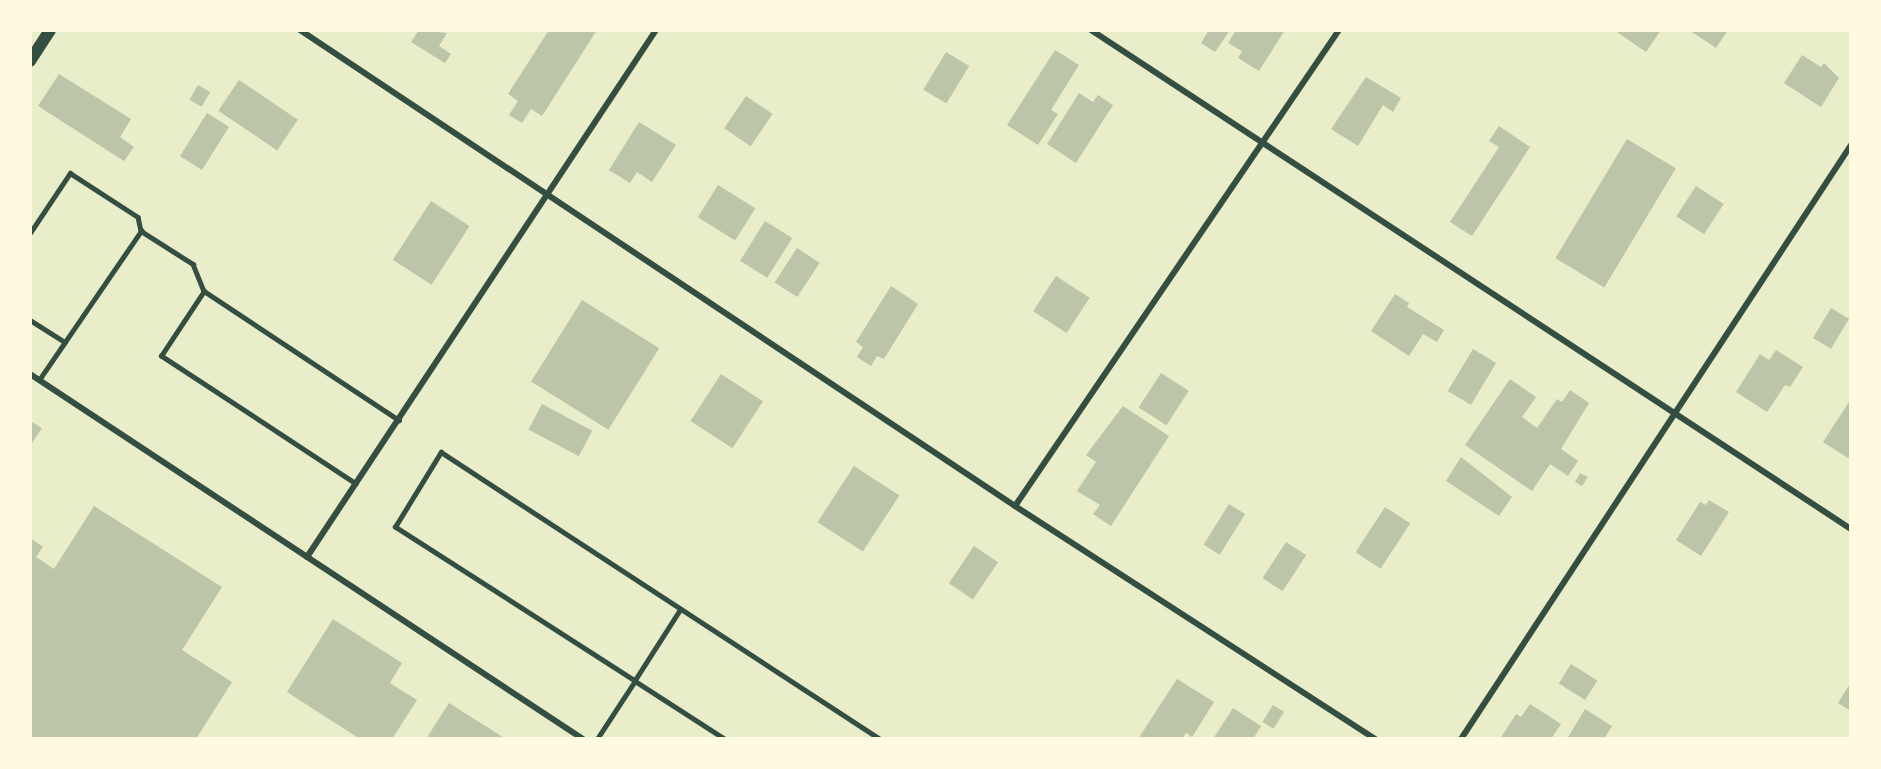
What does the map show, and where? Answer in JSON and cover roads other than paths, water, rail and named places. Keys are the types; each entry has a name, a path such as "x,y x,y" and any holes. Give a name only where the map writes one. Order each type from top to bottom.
{"main road":[{"path":"39,47 43,30"},
{"path":"30,61 51,30"}],"street":[{"path":"300,30 1015,506 1375,739"},
{"path":"307,557 656,30"},
{"path":"1090,30 1674,410 1851,529"},
{"path":"1015,506 1339,30"},
{"path":"1461,739 1674,410 1851,145"},
{"path":"30,374 583,739"}],"lane":[{"path":"30,233 70,173 138,218 141,231 193,264 204,291 399,420"},
{"path":"39,380 141,231"},
{"path":"204,291 161,356 356,484"},
{"path":"30,320 65,342"},
{"path":"725,739 395,527 441,452 880,739"},
{"path":"597,739 681,609"}]}
